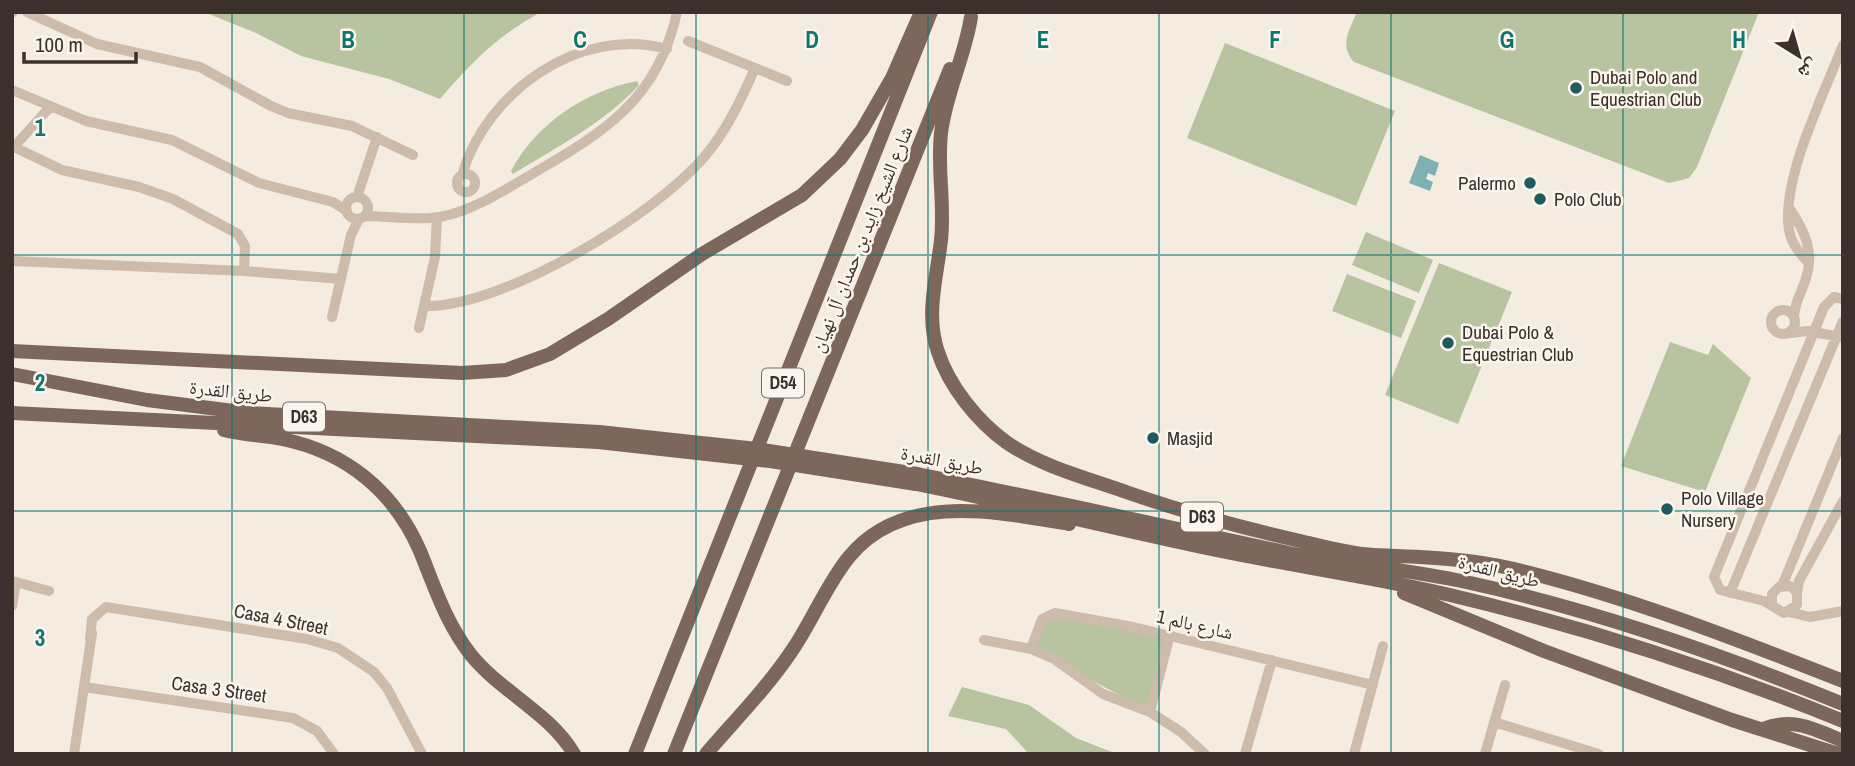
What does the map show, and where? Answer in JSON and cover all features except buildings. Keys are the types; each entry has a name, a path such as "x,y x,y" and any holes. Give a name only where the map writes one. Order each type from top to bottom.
{"main road":[{"path":"12,351 461,373 495,372 529,363 608,319 702,254 782,209 815,183 840,159 872,114 921,12"},
{"name":"شارع الشيخ زايد بن حمدان آل نهيان","path":"635,754 932,12"},
{"name":"شارع الشيخ زايد بن حمدان آل نهيان","path":"674,754 972,15"},
{"name":"طريق القدرة","path":"972,15 966,47 941,130 939,161 942,240 932,310 939,356 965,400 986,426 1006,442 1036,459 1092,481 1236,526 1375,555 1469,560 1529,573 1713,632 1843,681"},
{"name":"طريق القدرة","path":"12,374 147,400 237,412 598,437 916,479 1079,506 1307,557 1441,576 1539,600 1672,640 1772,675 1843,704"},
{"name":"طريق القدرة","path":"12,413 598,437"},
{"path":"199,422 235,433 308,446 361,472 392,504 409,529 440,605 463,645 494,680 552,726 574,754"},
{"name":"طريق القدرة","path":"916,479 1144,533 1447,594 1607,636 1765,690 1843,721"},
{"path":"706,754 777,672 848,558 872,536 890,525 926,514 973,510 1109,531 1144,533"},
{"path":"1375,555 1450,569 1512,587 1539,600"},
{"name":"طريق القدرة","path":"1373,581 1544,651 1832,752"},
{"path":"1763,729 1780,722 1792,722 1843,741"}],"street":[{"path":"27,12 105,46 200,67 288,113 352,126 413,155"},
{"path":"12,90 98,124 172,140 258,183 385,215 437,218 476,206 599,134 639,97 667,49 677,12"},
{"path":"688,41 787,81"},
{"path":"462,175 473,145 490,118 511,95 541,72 577,54 609,46 642,45 667,49"},
{"path":"1798,295 1772,318 1772,327 1779,334 1793,324 1808,262 1791,240 1790,209 1797,162 1843,45"},
{"path":"425,306 466,302 510,288 646,208 688,174 712,147 732,117 755,68"},
{"path":"50,107 13,148 62,170 156,192 231,230 245,246 244,271"},
{"path":"332,317 362,185 377,137"},
{"path":"419,328 435,257 437,218"},
{"path":"12,261 244,271 341,279"},
{"path":"1842,609 1810,617 1779,612 1772,605 1717,587 1714,577 1827,302 1834,297 1843,299"},
{"path":"1781,310 1793,324 1814,332 1840,337"},
{"path":"1730,593 1840,337 1843,321"},
{"path":"12,345 41,351"},
{"path":"1772,605 1842,444"},
{"path":"1789,612 1798,596 1802,576 1843,501"},
{"path":"12,606 14,581 49,591"},
{"path":"1755,599 1778,588 1790,586 1808,609 1825,613"},
{"name":"Casa 4 Street","path":"74,754 95,613 106,607 307,639 338,648 374,672 387,688 422,754"},
{"name":"شارع بالم 1","path":"1031,649 1041,621 1051,613 1170,635 1373,685"},
{"path":"1150,712 1170,635"},
{"path":"985,640 1031,649 1068,667 1103,694 1150,712 1181,732 1205,754"},
{"path":"1354,754 1383,646"},
{"path":"1245,754 1272,660"},
{"path":"1485,754 1505,685"},
{"name":"Casa 3 Street","path":"84,687 293,718 317,731 334,754"},
{"path":"1494,722 1594,753"}],"green space":[{"path":"204,12 541,12 486,51 440,99 389,79 301,56 256,33"},
{"name":"Dubai Polo and Equestrian Club","path":"1357,12 1759,12 1697,167 1689,178 1669,183 1354,62 1349,56 1346,44"},
{"path":"1225,43 1395,111 1356,206 1187,138"},
{"path":"637,81 639,85 625,99 595,123 513,174 511,171 521,154 564,112 599,93"},
{"path":"1366,232 1433,260 1419,293 1352,265"},
{"name":"Dubai Polo & Equestrian Club","path":"1439,263 1512,292 1458,424 1385,395"},
{"path":"1347,274 1416,301 1401,338 1332,311"},
{"path":"1670,342 1708,355 1713,344 1751,378 1705,492 1621,466"},
{"path":"1053,615 1166,636 1146,709 1034,650 1043,623"},
{"path":"962,687 1029,705 1076,738 1117,754 1029,754 1006,729 948,716"}],"water":[{"path":"1420,155 1439,163 1435,176 1428,173 1426,179 1433,182 1430,191 1409,183"}],"place":[{"name":"Dubai Polo and Equestrian Club","path":"1576,88"},
{"name":"Palermo","path":"1530,183"},
{"name":"Polo Club","path":"1540,199"},
{"name":"Dubai Polo & Equestrian Club","path":"1448,343"},
{"name":"Masjid","path":"1153,438"},
{"name":"Polo Village Nursery","path":"1667,509"}]}
